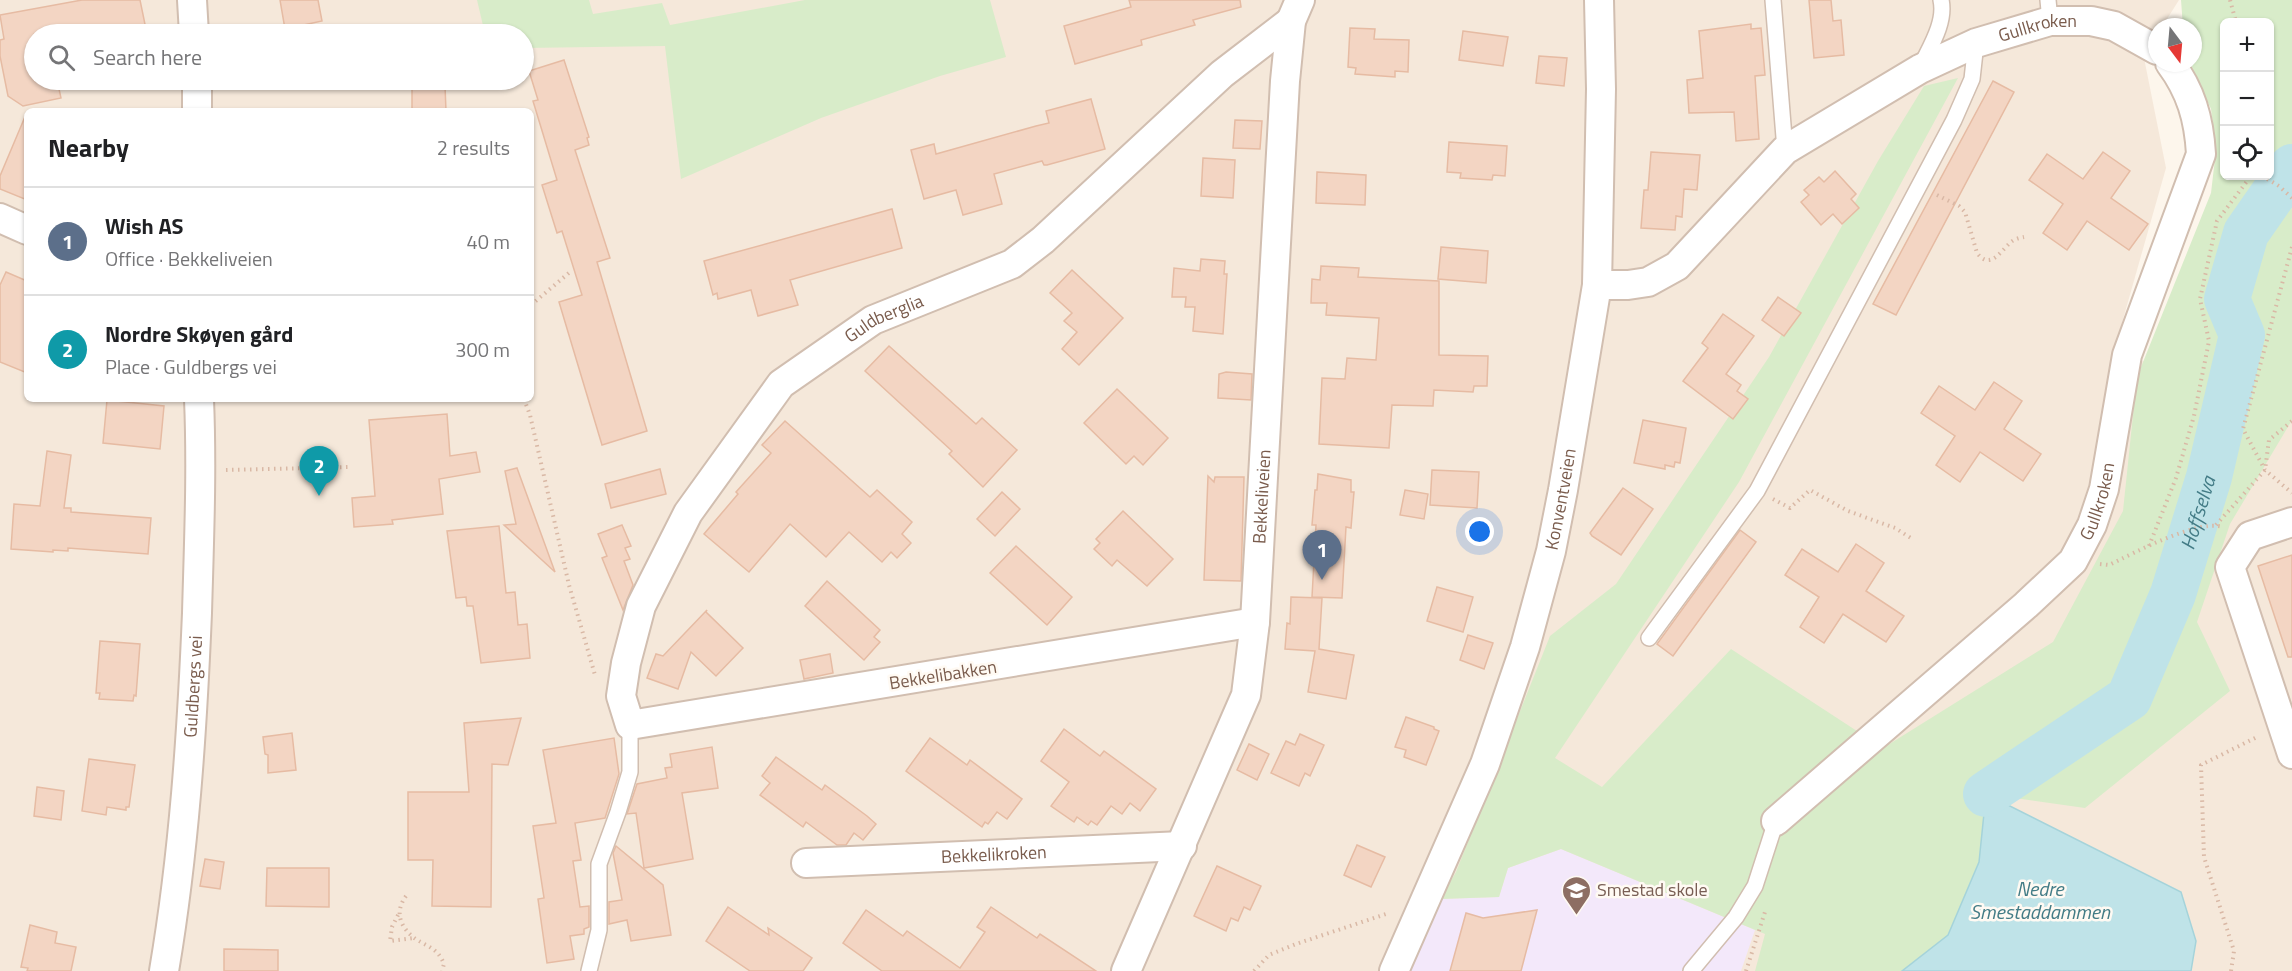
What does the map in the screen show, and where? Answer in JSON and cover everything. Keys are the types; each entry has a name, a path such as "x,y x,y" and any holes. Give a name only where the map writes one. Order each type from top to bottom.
{"street":[{"path":"192,0 193,24"},
{"name":"Konventveien","path":"1394,971 1485,764 1538,604 1563,490 1597,285 1601,88 1599,0"},
{"name":"Gullkroken","path":"1597,285 1628,285 1648,282 1677,266 1785,150 1920,69 2049,10 2114,26 2148,45"},
{"name":"Bekkeliveien","path":"1135,968 1182,846 1246,695 1255,622 1285,81 1295,11"},
{"name":"Guldberglia","path":"630,725 621,696 626,663 641,606 687,513 780,384 873,320 1012,264 1043,240 1295,11"},
{"name":"Gullkroken","path":"1776,821 2026,605 2073,561 2092,525 2104,489 2127,355 2201,154 2200,128 2183,81 2176,72"},
{"path":"197,90 197,108"},
{"path":"0,218 24,229"},
{"name":"Guldbergs vei","path":"164,971 173,917 193,730 202,471 199,402"},
{"path":"2292,522 2250,536 2230,567 2292,754"},
{"name":"Bekkelibakken","path":"630,725 1255,622"},
{"name":"Bekkelikroken","path":"806,863 1182,846"}],"lane":[{"path":"1773,0 1785,150"},
{"path":"1920,69 1938,29 1941,0"},
{"path":"1649,638 1756,491 1954,120 1972,79 1976,43"},
{"path":"588,971 599,930 599,864 630,772 630,725"},
{"path":"1691,971 1736,917 1755,885 1776,821"}],"path":[{"path":"2230,0 2235,18"},
{"path":"2149,546 2176,478 2194,416 2209,341 2200,299 2217,221 2248,180"},
{"path":"2269,180 2292,198"},
{"path":"1920,186 1959,206 1965,212 1977,253 1987,261 2001,254 2012,241 2024,237"},
{"path":"2292,247 2243,429 2265,470 2292,493"},
{"path":"534,302 570,272"},
{"path":"525,402 530,414 569,585 596,679 621,696"},
{"path":"2109,565 2175,534 2216,525 2265,470 2269,440 2292,421"},
{"path":"202,471 351,467"},
{"path":"1756,491 1790,508 1810,490 1848,511 1895,528 1914,540"},
{"path":"2231,971 2234,951 2205,857 2201,765 2282,724"},
{"path":"406,896 399,905 390,940 414,938 428,944 442,958 444,964 442,971"},
{"path":"1254,971 1269,955 1296,944 1398,911 1418,916"},
{"path":"398,914 414,938"}],"shaded area":[{"path":"0,0 2179,0 2168,18 2148,18 2148,51 2144,58 2166,168 2110,365 2292,344 2292,971 0,971"},
{"name":"Smestad skole","path":"1561,849 1755,930 1741,971 1409,971 1440,899 1499,897 1508,868"}],"green space":[{"path":"477,0 589,0 593,14 662,3 670,25 805,0 990,0 1006,57 940,76 821,118 681,179 665,46 534,48 534,24 483,24"},
{"path":"2181,0 2292,0 2292,420 2230,524 2197,622 2230,691 2085,808 1986,794 1979,862 1948,935 1902,971 1755,971 1765,934 1561,849 1508,868 1499,897 1440,899 1456,872 1550,636 1616,584 1769,357 1878,161 1924,86 1958,78 1739,482 1555,758 1602,787 1731,649 1883,748 2053,642 2123,511 2137,377 2211,193 2216,150 2211,109 2194,72 2202,72 2202,18 2182,18"}],"water":[{"name":"Nedre Smestaddammen","path":"1986,794 2181,892 2196,941 2191,971 1902,971 1948,935 1979,862"}],"building":[{"path":"82,0 140,0 145,24 24,24 24,90 59,90 61,98 23,106 8,96 0,56 0,40 4,39 0,15"},
{"path":"280,0 318,0 322,21 308,24 284,24"},
{"path":"1129,0 1240,0 1241,7 1193,20 1195,25 1141,40 1142,45 1075,64 1064,26 1131,7"},
{"path":"1809,0 1831,0 1833,21 1841,20 1844,55 1814,58"},
{"path":"1751,24 1751,29 1761,28 1765,75 1755,76 1759,139 1736,141 1734,112 1689,113 1687,80 1703,78 1699,31"},
{"path":"1350,28 1375,29 1374,39 1409,40 1408,72 1395,71 1395,77 1355,74 1356,68 1348,67"},
{"path":"1463,31 1508,37 1503,66 1459,60"},
{"path":"1539,56 1567,58 1564,86 1536,83"},
{"path":"564,60 589,137 587,138 589,145 575,150 610,258 597,262 647,431 602,445 559,302 582,295 562,231 557,233 542,185 557,180 533,101 538,100 534,87 534,69"},
{"path":"1993,81 2014,92 1896,315 1873,304"},
{"path":"412,90 445,90 446,108 412,108"},
{"path":"1091,99 1105,149 1047,165 1044,165 1042,161 994,174 1002,204 963,215 956,190 924,199 911,150 934,144 936,154 1049,123 1046,111"},
{"path":"24,119 24,199 0,189 0,176"},
{"path":"1235,120 1262,121 1260,149 1233,148"},
{"path":"1449,142 1507,146 1505,176 1493,175 1492,180 1460,178 1461,173 1447,172"},
{"path":"1651,152 1700,155 1697,190 1684,189 1682,217 1676,216 1675,230 1641,228 1644,190 1648,190"},
{"path":"2103,152 2130,171 2111,198 2148,224 2129,250 2087,221 2067,250 2043,233 2063,204 2029,180 2047,154 2083,179"},
{"path":"1203,158 1235,160 1233,198 1201,196"},
{"path":"1835,171 1856,194 1851,199 1859,208 1842,224 1833,214 1821,225 1801,202 1809,195 1804,190 1819,177 1824,182"},
{"path":"1317,172 1366,175 1365,205 1316,203"},
{"path":"892,209 902,248 790,280 798,305 758,316 751,290 718,299 717,293 713,295 704,261"},
{"path":"1441,247 1488,251 1486,283 1438,279"},
{"path":"1201,259 1225,261 1224,274 1227,274 1223,334 1193,331 1195,307 1185,307 1186,297 1172,297 1174,268 1200,271"},
{"path":"1321,266 1359,268 1358,277 1439,281 1439,355 1488,356 1487,386 1474,386 1473,392 1434,390 1433,406 1392,405 1389,448 1319,444 1322,378 1345,379 1347,358 1376,360 1379,318 1326,315 1327,303 1311,303 1312,279 1320,280"},
{"path":"1072,270 1123,318 1079,365 1062,349 1077,332 1064,321 1072,313 1050,293"},
{"path":"6,272 24,280 24,372 0,362 0,285"},
{"path":"1778,297 1801,313 1784,336 1762,320"},
{"path":"1723,314 1754,336 1726,374 1741,385 1737,391 1748,399 1733,419 1683,381 1708,348 1702,343"},
{"path":"889,346 976,424 982,418 1017,450 983,487 949,454 952,451 865,371"},
{"path":"1226,372 1252,374 1251,400 1218,398 1219,374"},
{"path":"1994,382 2022,401 2004,429 2041,454 2023,481 1980,452 1960,482 1936,465 1955,436 1921,413 1939,386 1975,410"},
{"path":"1117,389 1168,438 1143,465 1134,456 1126,464 1084,423"},
{"path":"107,402 164,406 160,449 103,443"},
{"path":"447,414 450,456 476,452 480,472 439,479 443,514 392,520 393,524 354,527 352,498 375,496 369,420"},
{"path":"1643,420 1686,428 1680,463 1675,462 1674,467 1665,465 1665,469 1634,463"},
{"path":"785,421 870,497 877,490 912,522 902,534 911,543 897,558 891,552 882,562 849,532 826,557 790,524 749,572 704,534 738,494 736,492 771,453 762,445"},
{"path":"47,451 71,455 64,508 71,508 71,512 151,518 148,554 68,548 68,551 53,550 53,552 11,549 14,504 40,506"},
{"path":"517,468 555,572 504,525 516,524 505,471"},
{"path":"660,469 666,494 611,508 605,484"},
{"path":"1432,470 1479,472 1477,508 1430,505"},
{"path":"1318,474 1351,480 1351,492 1354,492 1351,528 1346,527 1342,598 1312,597 1316,525 1312,525"},
{"path":"1208,476 1214,482 1215,477 1244,477 1241,581 1204,580"},
{"path":"1623,488 1653,509 1621,555 1590,533"},
{"path":"1405,490 1428,494 1424,519 1400,515"},
{"path":"1002,492 1020,509 995,536 977,519"},
{"path":"1123,511 1173,559 1147,586 1117,560 1112,566 1094,549 1100,543 1096,539"},
{"path":"622,525 631,546 625,548 630,559 624,561 633,585 623,610 602,558 607,556 598,534"},
{"path":"499,526 506,593 515,592 518,625 527,624 530,658 481,663 473,606 467,606 466,597 456,598 447,531"},
{"path":"1740,530 1756,542 1673,656 1657,644"},
{"path":"1856,544 1884,563 1866,591 1904,616 1886,642 1843,614 1824,643 1800,627 1819,597 1785,575 1802,549 1838,572"},
{"path":"1016,546 1072,597 1047,625 990,573"},
{"path":"2292,555 2292,657 2288,657 2258,566"},
{"path":"827,581 880,630 874,637 880,642 864,660 805,606"},
{"path":"1437,587 1473,597 1463,632 1427,621"},
{"path":"1291,597 1322,598 1319,649 1354,655 1346,699 1308,692 1315,651 1285,649 1287,623 1290,624"},
{"path":"707,610 706,612 743,648 716,676 691,652 678,689 647,678 656,654 663,656"},
{"path":"1468,635 1493,643 1484,669 1460,660"},
{"path":"100,641 140,644 136,696 134,695 133,701 99,699 100,693 96,693"},
{"path":"830,654 833,673 804,679 800,660"},
{"path":"1406,717 1439,731 1426,765 1404,757 1406,750 1395,747"},
{"path":"521,718 508,765 492,764 491,907 432,906 433,860 408,860 408,792 469,792 464,723"},
{"path":"1064,729 1100,756 1104,751 1156,789 1140,811 1130,803 1122,814 1111,806 1097,825 1091,821 1088,825 1077,817 1074,822 1051,806 1069,782 1041,761"},
{"path":"292,733 296,770 268,773 268,755 265,754 263,737"},
{"path":"1300,734 1324,745 1310,776 1305,773 1299,786 1271,773 1286,741 1295,745"},
{"path":"614,738 619,774 605,818 575,823 581,860 573,861 580,907 589,906 589,927 584,929 584,934 570,936 574,959 547,963 538,899 544,898 533,826 556,823 543,750"},
{"path":"930,738 967,765 970,760 1022,799 1007,819 997,812 988,824 985,822 982,827 906,771"},
{"path":"1249,744 1269,754 1257,780 1237,770"},
{"path":"712,747 718,788 682,793 693,859 644,868 636,813 627,814 637,784 667,778 665,768 672,767 670,754"},
{"path":"776,757 822,790 825,785 876,824 863,840 854,833 846,845 837,845 806,822 803,827 760,795 770,783 762,776"},
{"path":"89,759 135,765 129,807 126,807 126,810 107,807 106,815 82,811"},
{"path":"37,787 64,791 61,820 34,816"},
{"path":"1357,845 1385,857 1371,887 1344,875"},
{"path":"616,846 663,885 671,935 631,941 627,920 609,924 609,902 622,900 613,853"},
{"path":"205,859 224,862 220,889 200,886"},
{"path":"1217,866 1261,886 1250,910 1244,907 1238,921 1231,918 1226,931 1194,916"},
{"path":"267,868 329,868 329,907 266,906"},
{"path":"728,907 769,935 768,928 812,958 803,971 750,971 706,941"},
{"path":"991,907 1037,938 1040,934 1096,971 882,971 843,943 866,910 903,936 907,931 960,968 985,932 977,927"},
{"path":"1537,910 1521,971 1450,971 1466,913 1483,918"},
{"path":"30,925 57,932 55,943 76,947 71,971 27,971 28,968 21,967"},
{"path":"224,949 278,950 278,971 224,971"}],"waterway":[{"name":"Hoffselva","path":"1986,794 2129,698 2173,594 2209,477 2242,335 2227,299 2246,233 2292,167"}],"place":[{"name":"Nordre Skøyen gård","path":"319,496"},
{"name":"Wish AS","path":"1322,580"},
{"name":"Smestad skole","path":"1576,916"}]}
